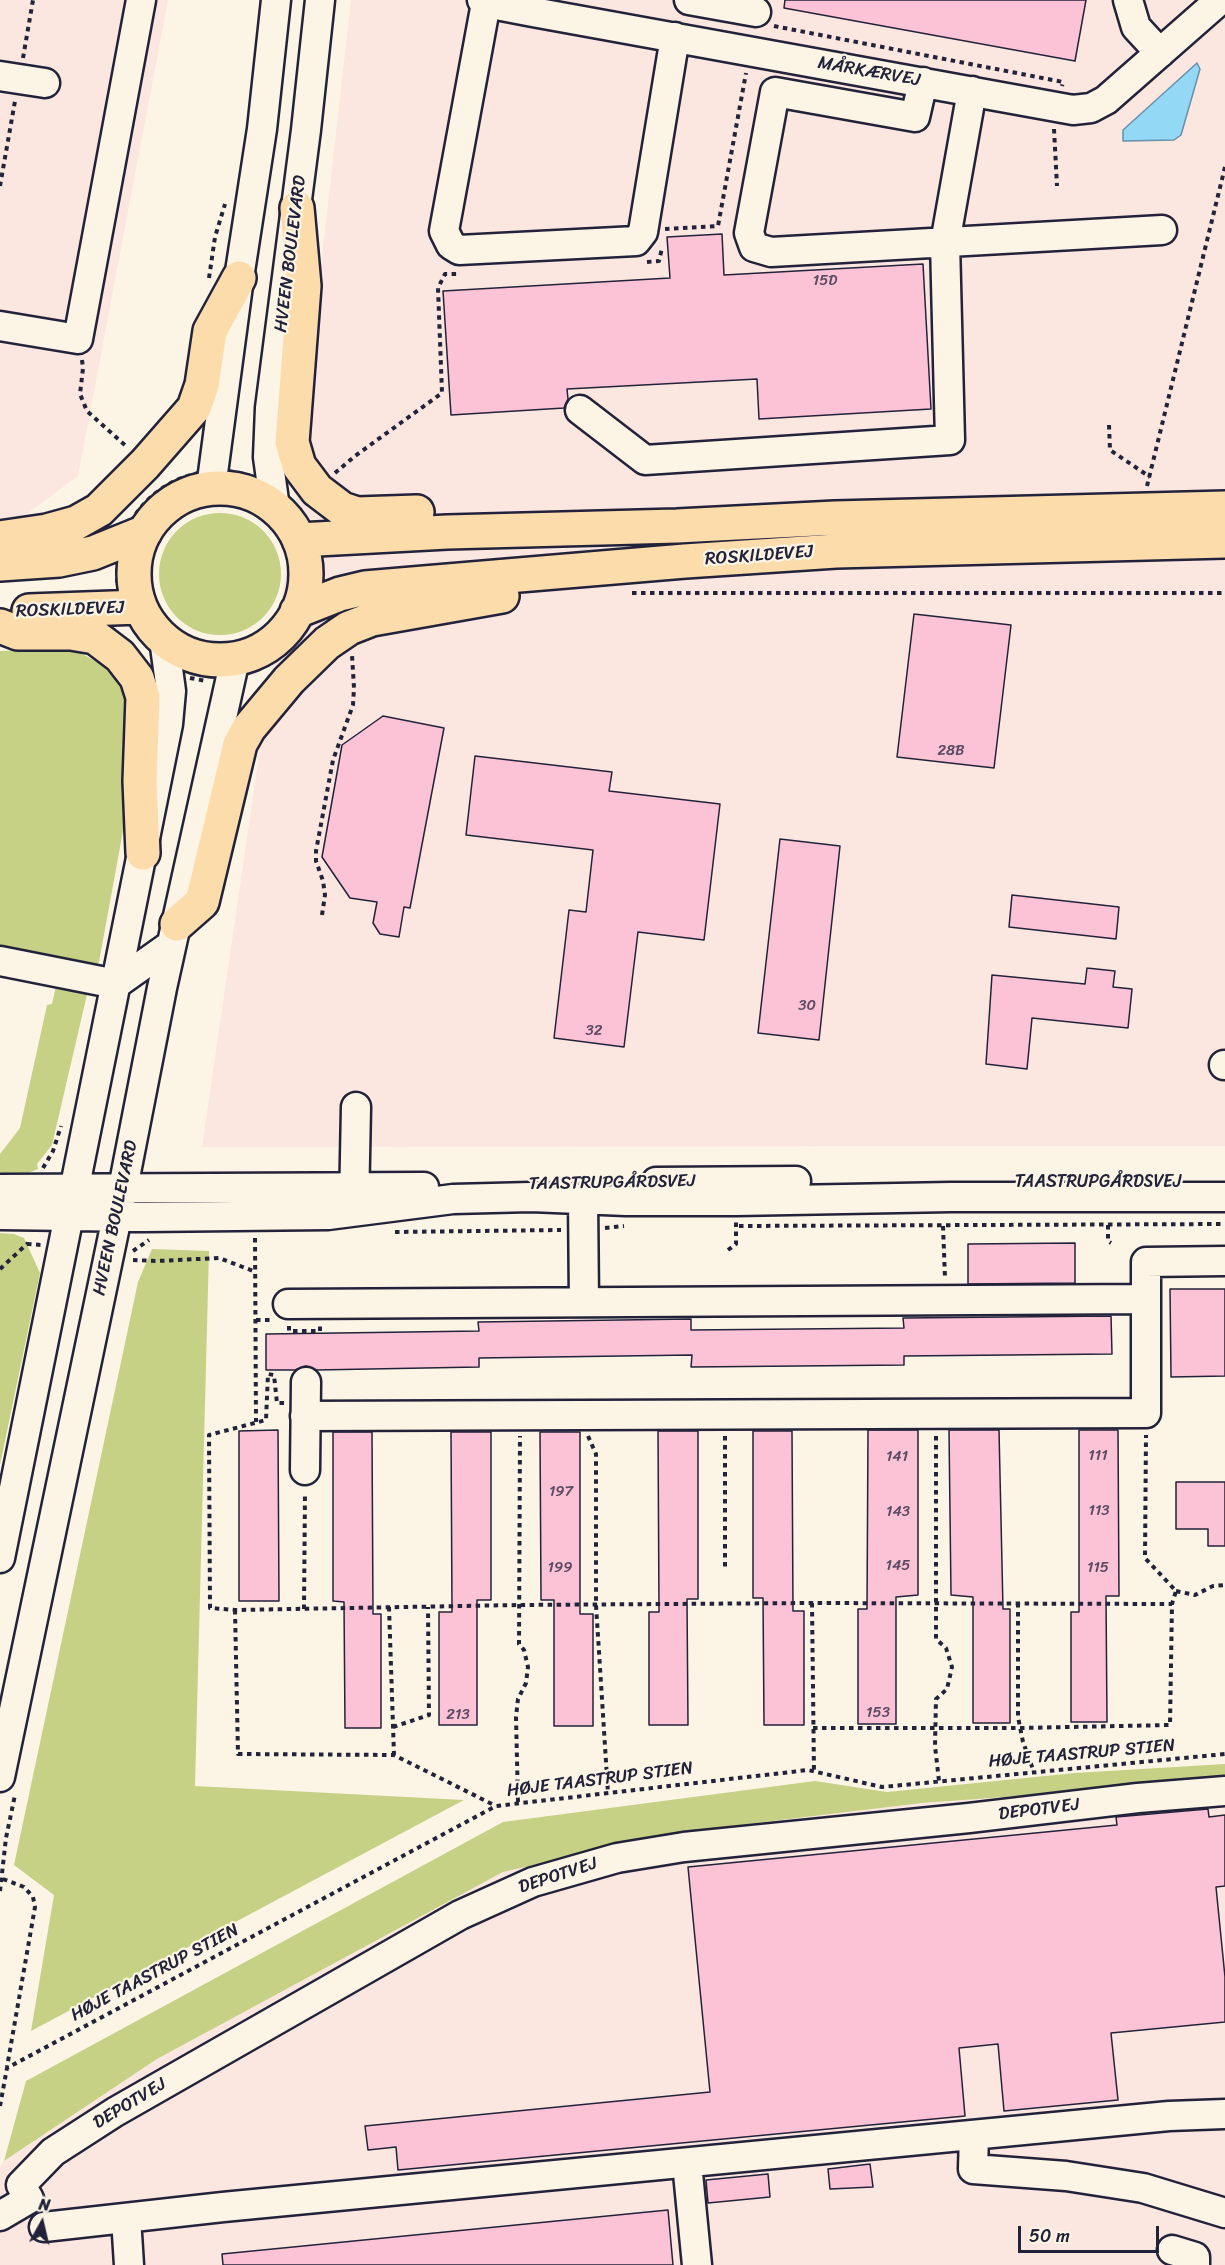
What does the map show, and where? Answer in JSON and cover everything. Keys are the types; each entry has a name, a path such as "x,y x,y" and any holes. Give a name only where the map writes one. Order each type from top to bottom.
{"main road":[{"path":"133,537 138,548 134,566 131,613 149,622 167,658 186,653 210,659 232,673 255,652 272,642 307,607 303,594 306,576 297,513 299,466 292,442 304,286 297,208"},
{"path":"0,537 47,531 76,523 99,510 145,464 194,408 202,385 210,332 224,278"},
{"path":"0,564 59,560 93,553 133,537 173,502 212,480 297,513 331,502 357,514 436,512 677,526"},
{"name":"ROSKILDEVEJ","path":"297,513 447,532 677,526 835,518 1225,508"},
{"name":"ROSKILDEVEJ","path":"307,607 340,594 365,588 836,551 1225,541"},
{"path":"174,935 202,902 240,744 249,728 289,680 327,643 338,635 372,619 520,592 551,573"},
{"name":"ROSKILDEVEJ","path":"0,613 131,613"},
{"path":"0,626 18,633 70,633 94,637 120,656 137,678 143,697 140,781 143,853"}],"street":[{"path":"0,326 78,339 141,0"},
{"path":"212,480 224,278 262,129 276,0"},
{"name":"HVEEN BOULEVARD","path":"297,513 268,457 270,408 297,208 320,0"},
{"path":"689,0 756,12"},
{"path":"1128,0 1136,27 1160,53"},
{"name":"MÅRKÆRVEJ","path":"484,1 972,91 1057,94 1073,110 1091,108 1106,100 1220,0"},
{"path":"484,1 444,231 451,245 459,250 636,241 643,232 675,37"},
{"path":"0,76 45,84"},
{"path":"923,82 915,117 775,92 749,233 754,248 771,252 1162,230"},
{"path":"580,410 645,460 950,440 945,243 972,91"},
{"path":"0,1558 168,724 171,691 167,658"},
{"name":"HVEEN BOULEVARD","path":"0,1777 174,935 232,673"},
{"path":"116,984 174,935"},
{"path":"0,962 116,984"},
{"path":"354,1200 356,1107"},
{"name":"TAASTRUPGÅRDSVEJ","path":"0,1215 328,1215 354,1200 734,1181 1225,1182"},
{"name":"TAASTRUPGÅRDSVEJ","path":"0,1189 123,1188 354,1200 531,1197 583,1199 732,1218 951,1197 1225,1197"},
{"name":"TAASTRUPGÅRDSVEJ","path":"583,1199 584,1302"},
{"path":"305,1470 305,1400 521,1417 1146,1413 1146,1262 1225,1261"},
{"path":"288,1304 1146,1299"},
{"name":"DEPOTVEJ","path":"0,2217 17,2192 53,2152 115,2112 460,1915 533,1882 617,1858 684,1847 1138,1798 1225,1791"},
{"path":"44,2226 1170,2116 1225,2114"},
{"path":"974,2135 973,2169 1066,2176 1143,2188 1225,2213"},
{"path":"687,2163 697,2265"},
{"path":"126,2218 129,2265"}],"path":[{"path":"817,33 1057,94 1054,124 1057,186"},
{"path":"635,263 659,261 665,228 718,226 750,51"},
{"path":"1147,486 1225,167"},
{"path":"224,278 214,237 227,197"},
{"path":"297,513 355,456 442,393 438,288 445,274 469,273"},
{"path":"78,339 83,368 80,394 87,411 129,450"},
{"path":"1109,425 1110,450 1150,477"},
{"path":"169,484 200,473 212,480 244,475 297,513 321,572 307,607"},
{"path":"133,537 117,561 117,582 148,647 198,673 232,673 250,670 268,662"},
{"path":"627,593 1225,593"},
{"path":"322,915 325,895 323,880 316,861 316,851 333,760 352,705 354,688 352,656 338,635"},
{"path":"167,658 232,673"},
{"path":"255,1216 256,1423"},
{"path":"728,1250 736,1245 732,1218 943,1226 1225,1224"},
{"path":"1108,1224 1108,1241 1111,1243"},
{"path":"386,1232 634,1226"},
{"path":"943,1226 945,1300"},
{"path":"135,1251 158,1233"},
{"path":"0,1269 27,1244"},
{"path":"133,1260 157,1262 219,1258 256,1272"},
{"path":"305,1400 277,1403 274,1375 268,1374 266,1420 209,1435 210,1608 235,1610 812,1603 1172,1604"},
{"path":"936,1413 936,1639 946,1648 952,1667 947,1689 936,1699 935,1728 939,1781"},
{"path":"1146,1413 1145,1558 1176,1591 1195,1595 1213,1586 1225,1585"},
{"path":"725,1414 725,1570"},
{"path":"583,1416 582,1423 596,1454 596,1605 608,1793"},
{"path":"518,1802 516,1717 518,1699 526,1683 528,1667 524,1650 519,1644 521,1417"},
{"path":"304,1609 305,1470"},
{"path":"813,1728 1170,1725 1172,1604 1176,1591"},
{"path":"812,1603 814,1772"},
{"path":"1018,1604 1018,1717 1034,1772"},
{"path":"393,1727 429,1715 428,1606"},
{"path":"389,1607 394,1755"},
{"path":"235,1610 238,1754 394,1755 496,1806"},
{"name":"HØJE TAASTRUP STIEN","path":"7,2068 496,1806 808,1770 882,1787 1225,1754"},
{"path":"0,1892 3,1879 24,1887 33,1897 35,1907 0,2106"}],"shaded area":[{"path":"0,0 168,0 78,476 20,519 0,521"},
{"path":"351,0 1225,0 1225,1146 202,1147 309,411 310,363"},
{"path":"1225,1781 1225,2265 0,2265 0,2167 4,2161 157,2059 503,1872 681,1832 922,1803"}],"green space":[{"path":"220,513 243,517 263,531 277,551 281,574 277,597 263,617 243,631 220,635 197,631 177,617 163,597 159,574 163,551 177,531 197,517"},
{"path":"75,650 101,664 127,691 125,820 99,962 95,968 0,948 0,651"},
{"path":"56,986 89,986 52,1145 37,1164 38,1169 28,1173 0,1176 0,1154 20,1128 47,1005 52,1004"},
{"path":"0,1233 14,1234 24,1238 40,1273 0,1465"},
{"path":"152,1249 209,1251 195,1786 464,1800 31,2031 54,1895 14,1865 138,1282"},
{"path":"1225,1764 1225,1781 922,1803 681,1832 503,1872 157,2059 4,2161 26,2081 503,1822 815,1781 887,1792 1075,1773"}],"water":[{"path":"1197,63 1200,69 1181,135 1174,140 1123,141 1123,130"}],"building":[{"path":"785,0 1086,0 1075,61 784,8"},
{"path":"722,234 724,275 923,264 931,409 759,419 757,379 567,389 568,399 564,408 451,415 443,291 670,278 667,237"},
{"path":"914,614 1011,625 994,768 897,757"},
{"path":"383,716 444,728 410,908 404,907 399,937 380,934 373,923 377,902 350,898 322,857 342,745"},
{"path":"475,756 612,772 609,791 720,804 704,940 638,932 624,1047 554,1038 569,910 586,912 593,850 466,835"},
{"path":"780,839 840,846 819,1040 758,1033"},
{"path":"1012,895 1119,907 1116,939 1009,927"},
{"path":"1087,968 1115,971 1113,987 1132,989 1128,1028 1032,1018 1027,1069 986,1064 992,975 1085,984"},
{"path":"1075,1243 1075,1283 968,1284 968,1244"},
{"path":"1170,1289 1225,1289 1225,1376 1171,1377"},
{"path":"1111,1316 1112,1354 904,1356 904,1365 691,1367 692,1355 479,1358 479,1367 316,1370 306,1366 295,1370 266,1370 266,1334 479,1331 478,1322 691,1319 691,1330 904,1328 903,1318"},
{"path":"278,1430 279,1601 239,1601 239,1431"},
{"path":"868,1430 918,1430 918,1595 896,1597 896,1724 858,1724 858,1609 867,1609"},
{"path":"949,1430 999,1430 1003,1609 1010,1609 1010,1723 973,1723 973,1597 951,1595"},
{"path":"1079,1430 1118,1430 1119,1596 1106,1596 1107,1722 1071,1722 1071,1612 1079,1612"},
{"path":"658,1431 698,1431 698,1599 687,1599 688,1725 649,1725 649,1612 659,1612"},
{"path":"753,1431 792,1431 793,1611 804,1611 804,1725 764,1725 763,1598 753,1598"},
{"path":"333,1432 372,1432 373,1614 381,1614 381,1728 345,1728 344,1602 333,1601"},
{"path":"451,1432 491,1432 491,1600 477,1600 477,1725 439,1725 439,1612 452,1612"},
{"path":"540,1432 580,1432 580,1614 593,1614 593,1726 554,1726 554,1600 541,1600"},
{"path":"1176,1482 1225,1482 1225,1546 1208,1546 1208,1529 1176,1529"},
{"path":"1208,1809 1209,1817 1225,1815 1225,1886 1216,1887 1225,1977 1225,2022 1111,2033 1118,2100 1004,2111 998,2044 959,2048 965,2116 398,2170 396,2147 368,2150 365,2126 710,2092 688,1867 1117,1825 1116,1817"},
{"path":"870,2164 873,2187 830,2189 828,2169"},
{"path":"768,2174 770,2197 708,2203 706,2180"},
{"path":"668,2210 673,2265 223,2265 222,2254"}]}
